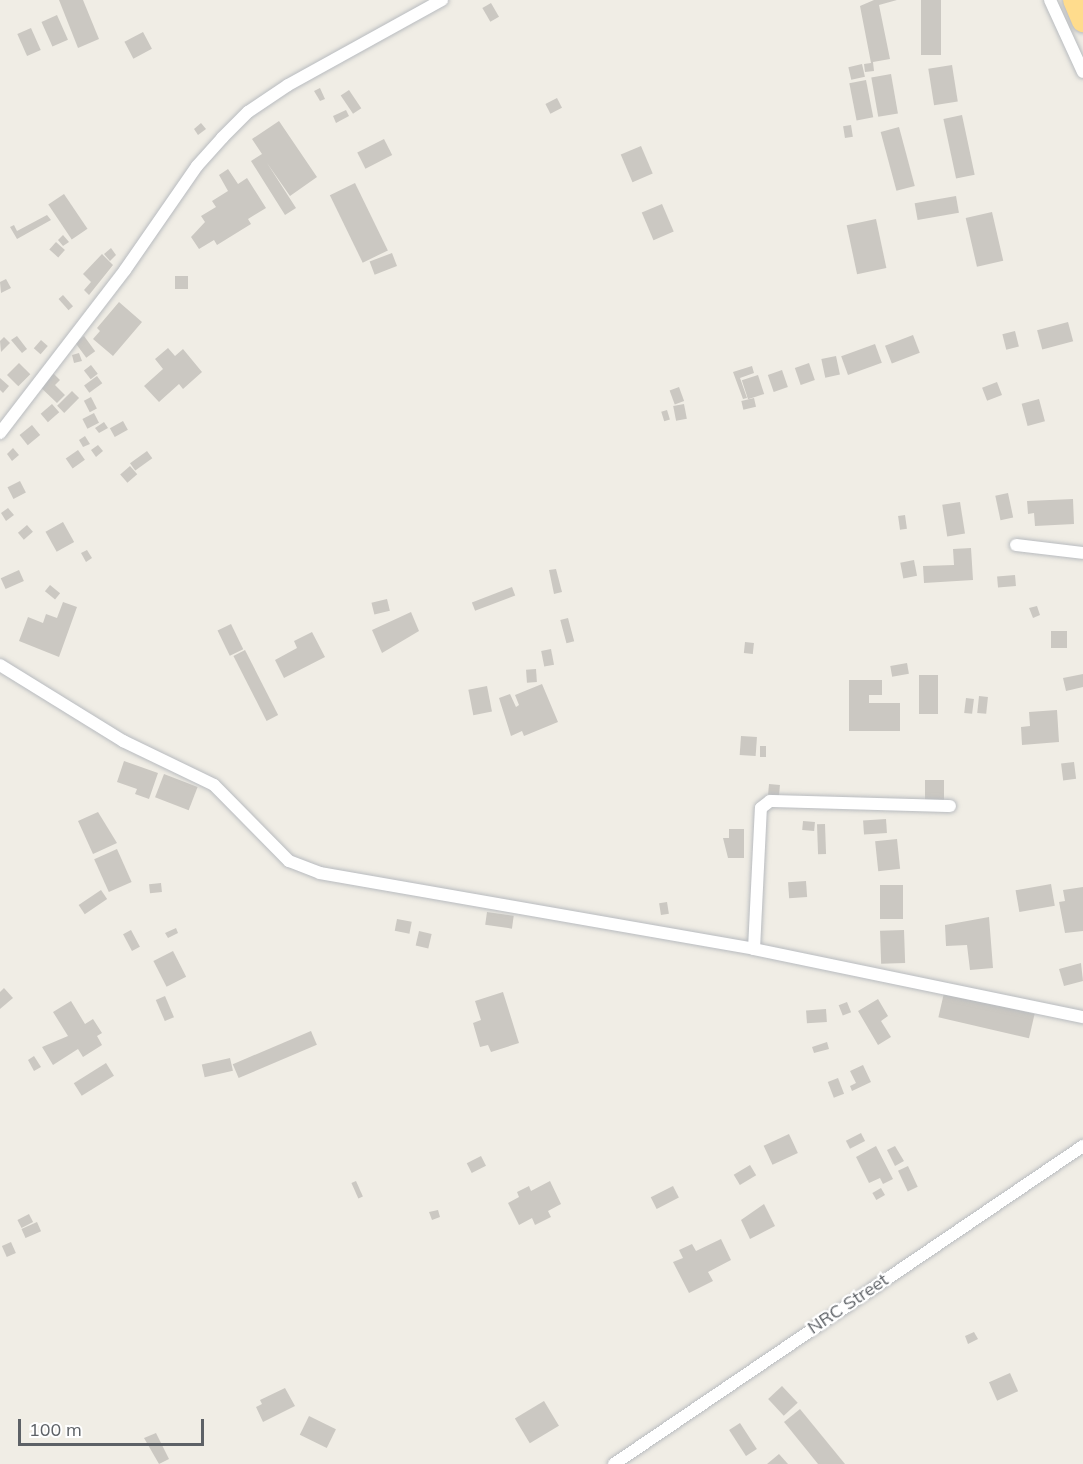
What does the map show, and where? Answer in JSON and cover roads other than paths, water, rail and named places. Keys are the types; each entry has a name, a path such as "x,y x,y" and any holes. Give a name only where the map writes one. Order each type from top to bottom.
{"highway":[{"path":"1074,0 1083,21"}],"street":[{"path":"0,433 125,270 197,166 248,112 288,85 442,0"},
{"path":"1050,0 1083,72"},
{"path":"1016,545 1083,553"},
{"path":"0,664 123,741 214,785 268,843 300,865 346,880 754,949 1083,1017"},
{"path":"754,949 761,808 770,801 950,806"},
{"name":"NRC Street","path":"614,1464 1083,1146"}]}
